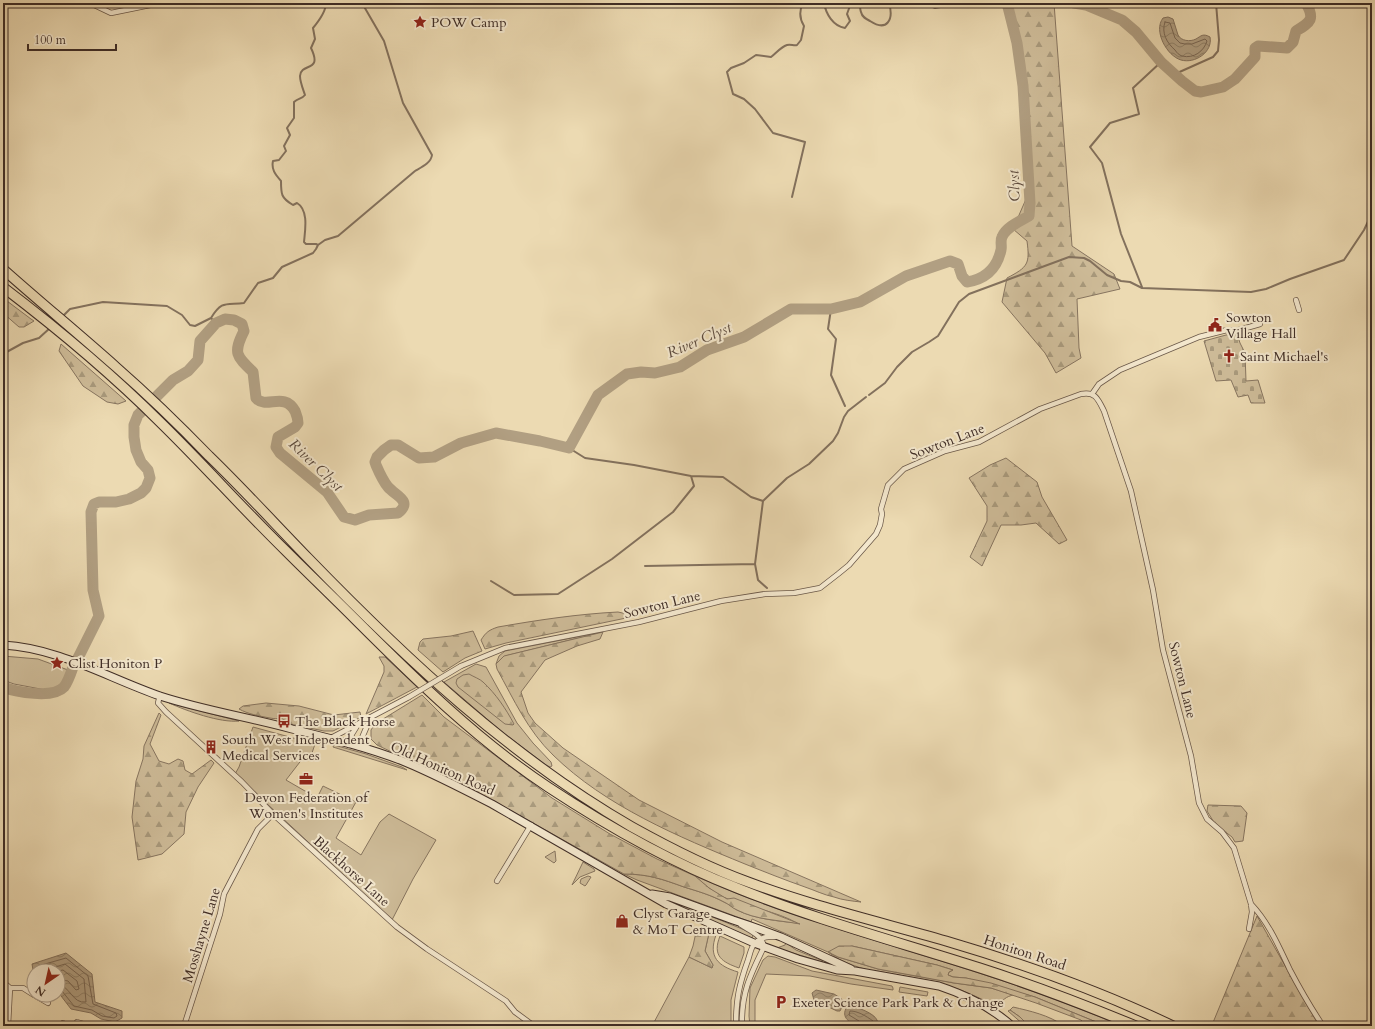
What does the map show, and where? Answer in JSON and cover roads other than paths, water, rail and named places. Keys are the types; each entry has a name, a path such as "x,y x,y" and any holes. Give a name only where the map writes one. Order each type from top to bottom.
{"highway":[{"path":"3,269 48,308 68,332"},
{"path":"3,274 48,308"},
{"path":"3,287 40,315"},
{"path":"3,290 68,332"},
{"name":"Honiton Road","path":"68,332 117,367 164,411 212,458 310,560 405,654 460,703 511,745 542,768 631,826 715,868 747,882 1051,974 1088,988 1173,1026"},
{"name":"Honiton Road","path":"68,332 158,420 390,655 476,733 544,785 622,833 695,870 736,888 795,910 1021,981 1079,1002 1136,1026"}],"street":[{"path":"90,3 110,13 160,3"},
{"path":"1296,300 1299,310"},
{"path":"1092,394 1099,384 1120,370 1184,343 1214,333 1227,330 1239,330 1260,324"},
{"name":"Sowton Lane","path":"329,739 373,717 461,666 505,648 639,622 721,601 765,594 800,593 820,588 849,565 876,534 880,525 882,514 881,509 888,485 904,469 945,451 979,442 1040,409 1087,392 1098,399 1104,411 1131,491 1163,650 1191,756 1199,803 1207,819 1222,832 1234,848 1251,904 1252,912 1249,929"},
{"name":"Old Honiton Road","path":"3,644 25,647 59,657 160,695 329,739 405,762 466,790 531,825 666,904 757,941 764,947 793,958 837,970 939,986 978,1002 997,1013 1012,1026"},
{"name":"Blackhorse Lane","path":"160,695 158,702 166,712 242,782 272,814 397,927 427,949 506,1001 515,1012 534,1026"},
{"path":"358,747 367,726 373,717"},
{"path":"349,745 352,734 358,725"},
{"name":"Mosshayne Lane","path":"184,1026 220,914 224,894 258,828 272,814"},
{"path":"497,881 531,825"},
{"name":"Old Honiton Road","path":"650,894 670,897 748,924 781,937 855,972"},
{"name":"Sowton Lane","path":"1251,904 1258,912 1276,941 1307,1002 1323,1026"},
{"name":"Old Honiton Road","path":"733,920 753,932 757,941"},
{"name":"Old Honiton Road","path":"757,941 764,937 781,937"},
{"path":"736,1026 736,1004 739,986 757,941"},
{"path":"744,1026 744,994 764,947"},
{"path":"3,982 10,988 23,988 26,990"},
{"path":"8,1026 10,988"},
{"name":"Honiton Road","path":"1154,1017 1166,1026"},
{"path":"77,1022 90,1026"}],"water":[{"path":"1168,17 1173,19 1178,35 1183,40 1194,40 1204,35 1210,37 1209,47 1202,56 1186,61 1176,58 1171,54 1163,42 1160,29 1160,23 1163,18"},
{"path":"66,953 92,974 95,1002 122,1011 122,1018 115,1022 101,1019 91,1013 71,1009 66,1002 66,963 35,963"},
{"path":"816,990 834,994 842,999 843,1005 840,1011 814,1000 812,993"},
{"path":"850,1006 861,1009 875,1017 877,1021 876,1026 856,1025 847,1020 845,1017 845,1011 847,1007"}],"waterway":[{"path":"211,318 218,308 225,304 244,303 258,283 273,278 282,267 313,253 318,245 306,244 304,242 305,216 303,210 297,203 293,205 282,195 281,181 274,172 273,161 279,160 286,151 284,146 290,135 287,128 294,118 294,102 305,95 300,76 304,69 313,64 314,56 311,48 315,39 313,28 323,13 326,3"},
{"path":"318,245 325,240 338,236 415,171 426,164 432,155 403,103 384,41 362,3"},
{"path":"792,197 805,142 773,133 755,109 744,99 733,94 727,72 731,68 744,63 756,55 771,57 785,46 797,45 801,40 804,26 800,14 803,3"},
{"path":"824,3 826,11 831,19 837,25 845,28 850,21 847,14 851,3"},
{"path":"860,3 860,10 863,17 881,25 885,25 890,19 891,15 889,3"},
{"path":"924,3 935,8 946,6 947,3"},
{"name":"River Clyst","path":"78,658 99,616 93,590 91,512 94,504 99,502 116,502 129,499 141,493 146,488 150,478 148,470 141,462 136,450 134,437 134,425 138,415 173,380 188,371 198,360 200,341 216,323 225,319 234,320 242,324 244,331 238,344 238,354 243,362 253,372 256,398 265,402 286,402 291,405 298,418 298,423 295,427 278,437 276,447 280,453 327,492 344,517 355,520 369,515 398,513 404,505 402,499 386,485 375,462 377,457 391,445 398,445 419,458 434,457 461,443 496,433 569,448 598,395 627,374 641,372 655,373 680,367 707,350 744,337 791,309 831,309 860,302 906,276 950,261 958,264 962,276 967,282 974,281 990,272 997,262 1001,250 1001,239 1004,233 1029,216 1030,203 1023,86 1017,43 1007,3"},
{"name":"River Clyst","path":"1074,3 1086,5 1122,20 1136,32 1161,62 1195,91 1201,92 1223,87 1235,79 1255,57 1255,48 1258,46 1287,48 1293,42 1296,31 1310,20 1311,17 1309,8 1306,3"},
{"path":"1175,74 1213,57 1218,51 1219,40 1216,3"},
{"path":"1142,287 1121,234 1102,163 1090,147 1110,123 1139,114 1133,88 1161,62"},
{"path":"869,395 885,383 897,367 912,352 938,336 959,302 969,294 1069,257 1084,258 1107,275 1121,281 1130,282 1142,288 1251,292 1266,289 1344,260 1364,230 1372,213"},
{"path":"62,317 70,309 103,302 167,306 182,315 190,325 195,326 211,318 216,323"},
{"path":"831,309 828,329 836,339 831,375 845,406"},
{"path":"3,354 23,343 39,338 50,328"},
{"path":"569,448 585,458 634,465 691,476 723,477 751,497 763,501 787,478 809,464 833,441 848,411 866,397"},
{"path":"491,581 514,595 558,594 612,559 673,512 694,486 691,476"},
{"path":"763,501 755,564 758,580 767,588"},
{"path":"645,566 755,564"},
{"name":"River Clyst","path":"3,687 16,691 43,694 52,693 59,691 64,687 73,667"}],"place":[{"name":"POW Camp","path":"420,22"},
{"name":"Sowton Village Hall","path":"1215,325"},
{"name":"Saint Michael's","path":"1229,356"},
{"name":"Clist Honiton P","path":"57,663"},
{"name":"The Black Horse","path":"284,721"},
{"name":"South West Independent Medical Services","path":"211,747"},
{"name":"Devon Federation of Women's Institutes","path":"306,779"},
{"name":"Clyst Garage & MoT Centre","path":"622,921"},
{"name":"Exeter Science Park Park & Change","path":"781,1002"}],"water label":[{"name":"Clyst","path":"1014,186"}]}
